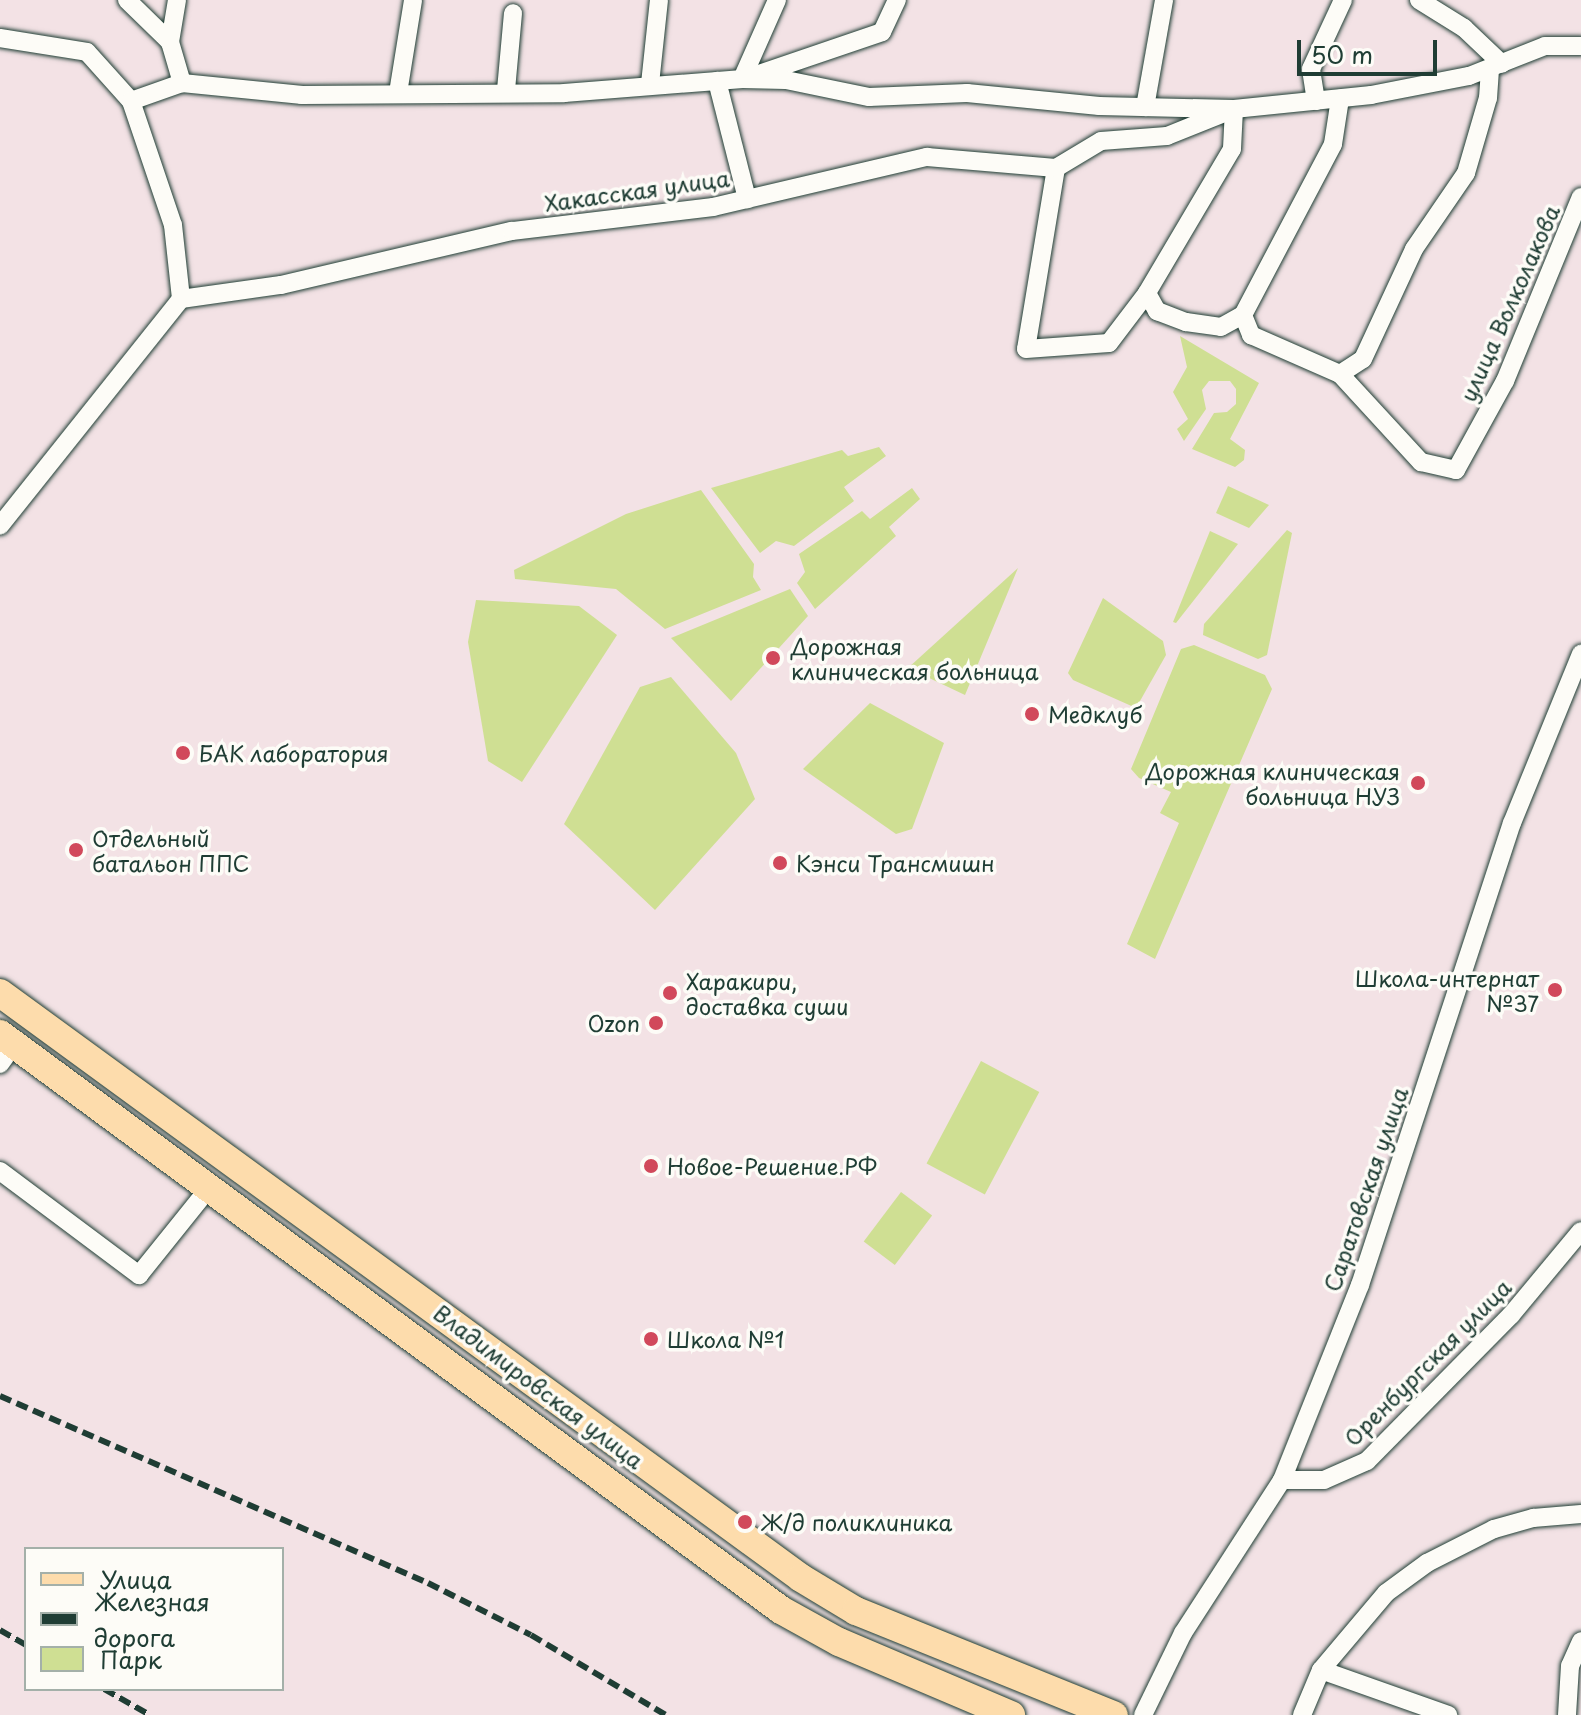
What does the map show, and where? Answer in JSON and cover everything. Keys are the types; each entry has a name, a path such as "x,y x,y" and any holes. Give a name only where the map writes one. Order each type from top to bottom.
{"main road":[{"name":"Владимировская улица","path":"0,993 801,1578 856,1611 1114,1715"},
{"name":"Владимировская улица","path":"2,1052 781,1610 839,1642 1011,1715"}],"street":[{"path":"127,0 170,42"},
{"path":"177,0 170,42 182,83"},
{"path":"398,93 413,0"},
{"path":"650,84 659,0"},
{"path":"742,79 777,0"},
{"path":"742,79 882,32 897,0"},
{"path":"1145,107 1164,0"},
{"path":"1316,101 1311,69 1343,0"},
{"path":"1419,0 1464,28 1496,66"},
{"path":"506,90 513,13"},
{"path":"0,38 87,52 131,101 173,225 181,299 0,526"},
{"path":"131,101 182,83 302,95 506,90 564,93 742,79 786,80 869,97 967,93 1145,107 1234,109 1340,99 1496,66 1545,46 1581,46"},
{"path":"1243,315 1251,335 1340,374 1363,359 1414,249 1466,173 1496,66"},
{"path":"717,81 747,199"},
{"path":"1147,293 1157,311 1186,322 1221,327 1243,315 1333,144 1340,99"},
{"path":"1234,109 1232,149 1147,293 1109,343 1026,349 1040,243 1056,168 1101,141 1167,136 1234,109"},
{"name":"Хакасская улица","path":"181,299 281,285 512,231 747,199 927,157 1056,168"},
{"name":"улица Волколакова","path":"1340,374 1421,462 1456,470 1505,381 1581,197"},
{"name":"Саратовская улица","path":"1143,1715 1183,1633 1282,1480 1360,1285 1512,823 1581,654"},
{"path":"0,1171 139,1275 200,1199"},
{"name":"Оренбургская улица","path":"1282,1480 1324,1480 1367,1461 1511,1315 1581,1231"},
{"path":"1302,1715 1321,1670 1386,1593 1427,1563 1494,1529 1533,1518 1581,1514"},
{"path":"1567,1715 1570,1666 1581,1641"},
{"path":"1321,1670 1448,1715"}],"green space":[{"path":"1180,336 1259,383 1230,439 1245,450 1244,460 1235,467 1192,449 1214,413 1227,412 1236,404 1236,389 1230,381 1209,381 1202,390 1206,409 1184,441 1177,429 1188,419 1173,392 1187,367"},
{"path":"879,447 886,456 844,487 854,501 794,546 776,541 760,553 711,488 842,450 848,456"},
{"path":"1228,486 1269,505 1249,528 1216,513"},
{"path":"912,488 920,499 889,527 896,536 815,609 797,583 805,572 799,554 862,511 870,519"},
{"path":"701,490 754,564 753,577 761,590 665,629 616,589 515,579 514,570 626,514"},
{"path":"1287,530 1292,533 1267,655 1258,659 1203,635 1204,624"},
{"path":"1210,531 1238,544 1176,623 1173,622"},
{"path":"1018,568 965,695 908,668"},
{"path":"790,589 808,616 731,701 671,638"},
{"path":"1103,598 1163,641 1166,655 1136,708 1073,680 1068,673"},
{"path":"476,600 579,606 617,635 522,782 488,761 468,642"},
{"path":"1194,645 1265,675 1272,689 1155,959 1127,944 1179,823 1160,813 1171,792 1139,778 1131,769 1181,649"},
{"path":"671,677 736,753 755,799 655,910 564,824 640,687"},
{"path":"870,703 944,743 912,829 896,834 803,769"},
{"path":"981,1061 1039,1092 985,1194 927,1163"},
{"path":"901,1192 932,1215 895,1265 864,1242"}],"railway":[{"path":"0,1396 428,1583 531,1635 666,1715"},
{"path":"0,1630 24,1644"},
{"path":"108,1691 150,1715"}],"place":[{"name":"Дорожная клиническая больница","path":"773,658"},
{"name":"Медклуб","path":"1032,714"},
{"name":"БАК лаборатория","path":"183,753"},
{"name":"Дорожная клиническая больница НУЗ","path":"1418,783"},
{"name":"Отдельный батальон ППС","path":"76,850"},
{"name":"Кэнси Трансмишн","path":"780,863"},
{"name":"Школа-интернат №37","path":"1555,990"},
{"name":"Харакири, доставка суши","path":"670,993"},
{"name":"Ozon","path":"656,1023"},
{"name":"Новое-Решение.РФ","path":"651,1166"},
{"name":"Школа №1","path":"651,1339"},
{"name":"Ж/д поликлиника","path":"745,1522"}]}
